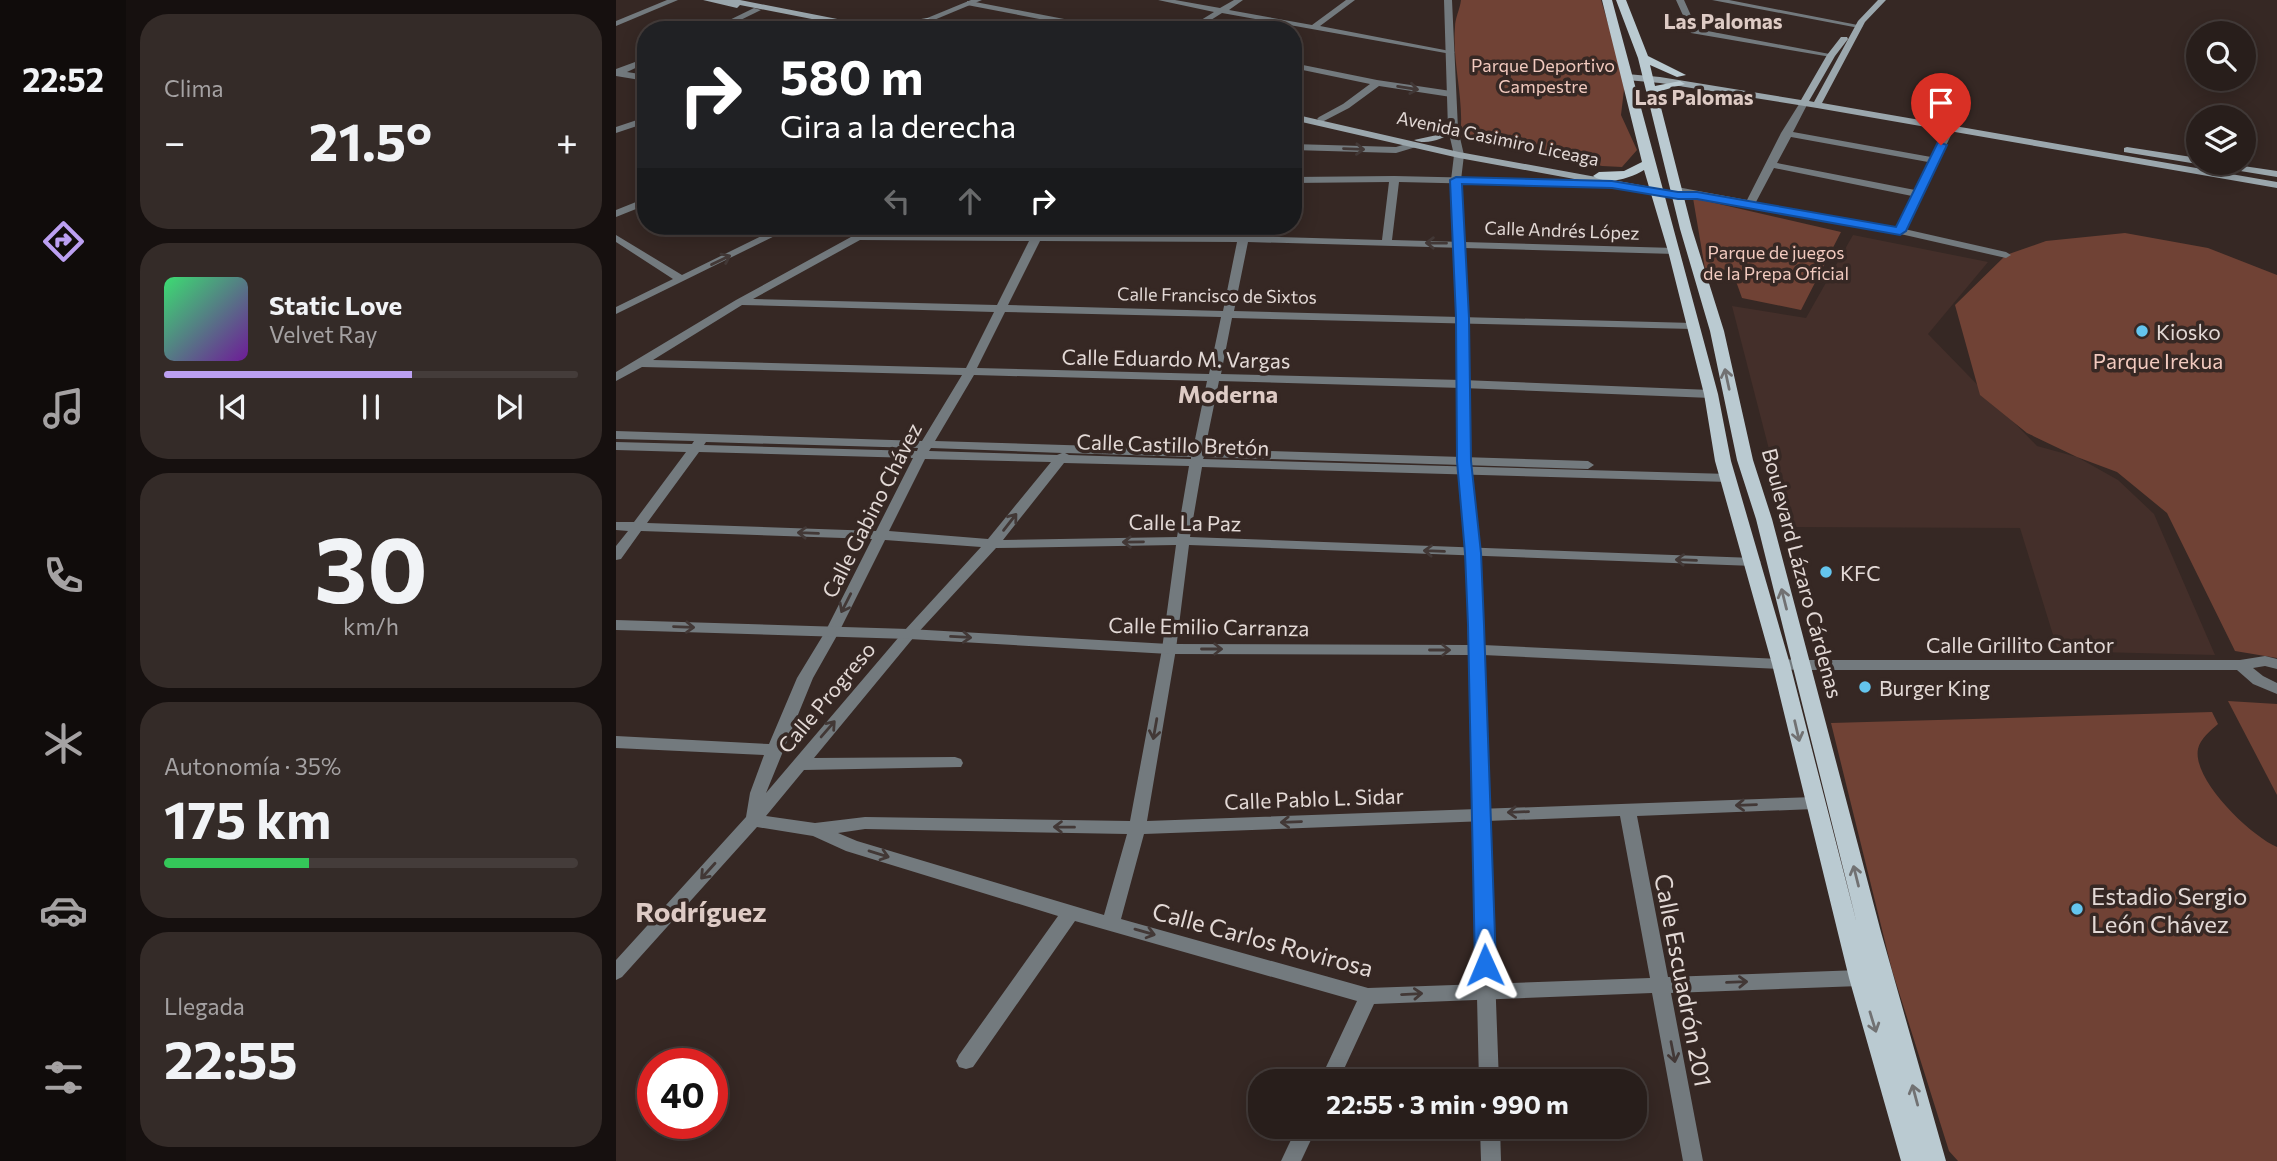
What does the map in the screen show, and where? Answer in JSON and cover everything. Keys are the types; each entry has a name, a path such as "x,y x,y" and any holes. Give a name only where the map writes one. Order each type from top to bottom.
{"main road":[{"path":"707,0 809,21"},
{"path":"728,0 834,21"},
{"name":"Boulevard Lázaro Cárdenas","path":"1607,0 1648,163 1659,190 1675,251 1728,474 1754,562 1791,664 1933,1161"},
{"name":"Boulevard Lázaro Cárdenas","path":"1621,0 1643,58 1717,331 1745,460 1764,519 1814,803 1860,978 1914,1161"},
{"path":"1819,103 1870,0"},
{"path":"1806,101 1830,55 1882,0"},
{"path":"1643,58 1680,80"},
{"path":"1626,74 1647,80 1680,80 2186,159"},
{"path":"1647,80 1680,80"},
{"path":"1819,103 1949,129 2277,185"},
{"name":"Avenida Casimiro Liceaga","path":"1302,116 1416,142 1458,162 1599,176 1659,190"},
{"name":"Avenida Casimiro Liceaga","path":"1302,117 1416,142"},
{"path":"1416,142 1440,137 1453,129"},
{"name":"Avenida Casimiro Liceaga","path":"1458,162 1484,159 1612,184 1678,193"},
{"path":"1599,176 1627,175 1648,163"},
{"path":"2256,171 2277,174"}],"street":[{"path":"616,24 674,0"},
{"path":"1161,0 1276,21"},
{"path":"1203,21 1238,0"},
{"path":"1312,28 1351,0"},
{"path":"1448,0 1453,129 1458,162 1464,466 1473,553 1477,650 1489,1069"},
{"path":"1680,0 1694,31 1830,55"},
{"path":"1716,0 1856,25"},
{"path":"926,21 974,1 1068,21"},
{"path":"733,21 757,10"},
{"path":"616,11 638,15"},
{"path":"1302,26 1451,52"},
{"path":"617,73 637,64"},
{"path":"1302,67 1377,83 1451,94"},
{"path":"617,73 637,76"},
{"path":"1322,119 1377,83"},
{"path":"1750,204 1786,133 1806,101"},
{"path":"616,130 637,123"},
{"path":"1900,231 1949,129"},
{"path":"1786,133 1934,160"},
{"path":"1302,147 1396,150 1416,142"},
{"path":"1302,180 1395,179 1458,162 1612,184"},
{"path":"1770,165 1918,194"},
{"path":"1387,243 1395,179"},
{"name":"Avenida Casimiro Liceaga","path":"1678,193 1900,231 2006,255"},
{"path":"616,214 637,205"},
{"path":"616,311 771,235"},
{"path":"616,377 740,302 863,235"},
{"path":"1111,922 1137,828 1169,649 1197,458 1243,235"},
{"name":"Calle Andrés López","path":"860,237 1242,239 1675,251"},
{"name":"Calle Gabino Chávez","path":"753,820 758,793 805,678 832,632 924,450 969,373 1036,237"},
{"path":"616,238 681,279"},
{"name":"Calle Francisco de Sixtos","path":"740,302 1226,312 1693,326"},
{"name":"Calle Eduardo M. Vargas","path":"640,363 1462,384 1710,394"},
{"name":"Calle Castillo Bretón","path":"616,435 699,443 1728,474"},
{"path":"616,556 699,443"},
{"name":"Calle Castillo Bretón","path":"616,446 699,443"},
{"name":"Calle Progreso","path":"616,972 753,820 909,634 992,544 1064,454"},
{"name":"Calle La Paz","path":"616,526 881,535 992,544 1183,541 1754,562"},
{"name":"Calle Emilio Carranza","path":"616,625 909,634 1169,649 1477,650 1791,664"},
{"name":"Calle Grillito Cantor","path":"1791,664 2240,665 2265,661 2277,664"},
{"path":"2240,665 2258,680 2277,689"},
{"path":"616,742 774,750"},
{"path":"798,764 956,763"},
{"name":"Calle Pablo L. Sidar","path":"816,830 865,823 1137,828 1481,813 1814,803"},
{"name":"Calle Escuadrón 201","path":"1627,809 1693,1161"},
{"name":"Calle Carlos Rovirosa","path":"753,820 816,830 852,846 1071,912 1368,996 1860,978"},
{"path":"966,1060 1071,912"},
{"path":"1334,1069 1368,996"},
{"path":"1291,1161 1301,1139"},
{"path":"1490,1139 1491,1161"}],"shaded area":[{"path":"1853,235 1988,262 1928,334 2037,446 2077,457 2118,480 2154,514 2215,655 2058,651 2020,528 1789,527 1732,306 1806,318"}],"green space":[{"name":"Parque Deportivo Campestre","path":"1461,0 1601,0 1625,81 1621,115 1637,150 1622,167 1602,166 1535,149 1460,137 1461,110 1455,55 1455,24"},
{"name":"Parque de juegos de la Prepa Oficial","path":"1693,198 1841,232 1801,310 1742,298 1732,270 1705,269"},
{"name":"Parque Irekua","path":"2125,233 2208,248 2277,275 2277,658 2235,651 2167,513 2117,472 2077,457 2027,433 1980,395 1955,305 2006,255 2046,241"},
{"path":"2228,701 2277,704 2277,795"},
{"name":"Estadio Sergio León Chávez","path":"2212,712 2218,724 2203,738 2198,749 2204,776 2239,819 2277,847 2277,1161 1958,1161 1949,1151 1892,970 1831,723"}],"place":[{"name":"Kiosko","path":"2142,331"},
{"name":"KFC","path":"1826,572"},
{"name":"Burger King","path":"1865,687"},
{"name":"Estadio Sergio León Chávez","path":"2077,909"}],"district":[{"name":"Las Palomas","path":"1723,20"},
{"name":"Las Palomas","path":"1694,96"},
{"name":"Moderna","path":"1228,393"},
{"name":"Rodríguez","path":"701,911"}],"route":[{"path":"1485,965 1476,625 1473,553 1464,461 1456,180 1612,184 1678,195 1697,195 1900,231 1941,145"}]}
